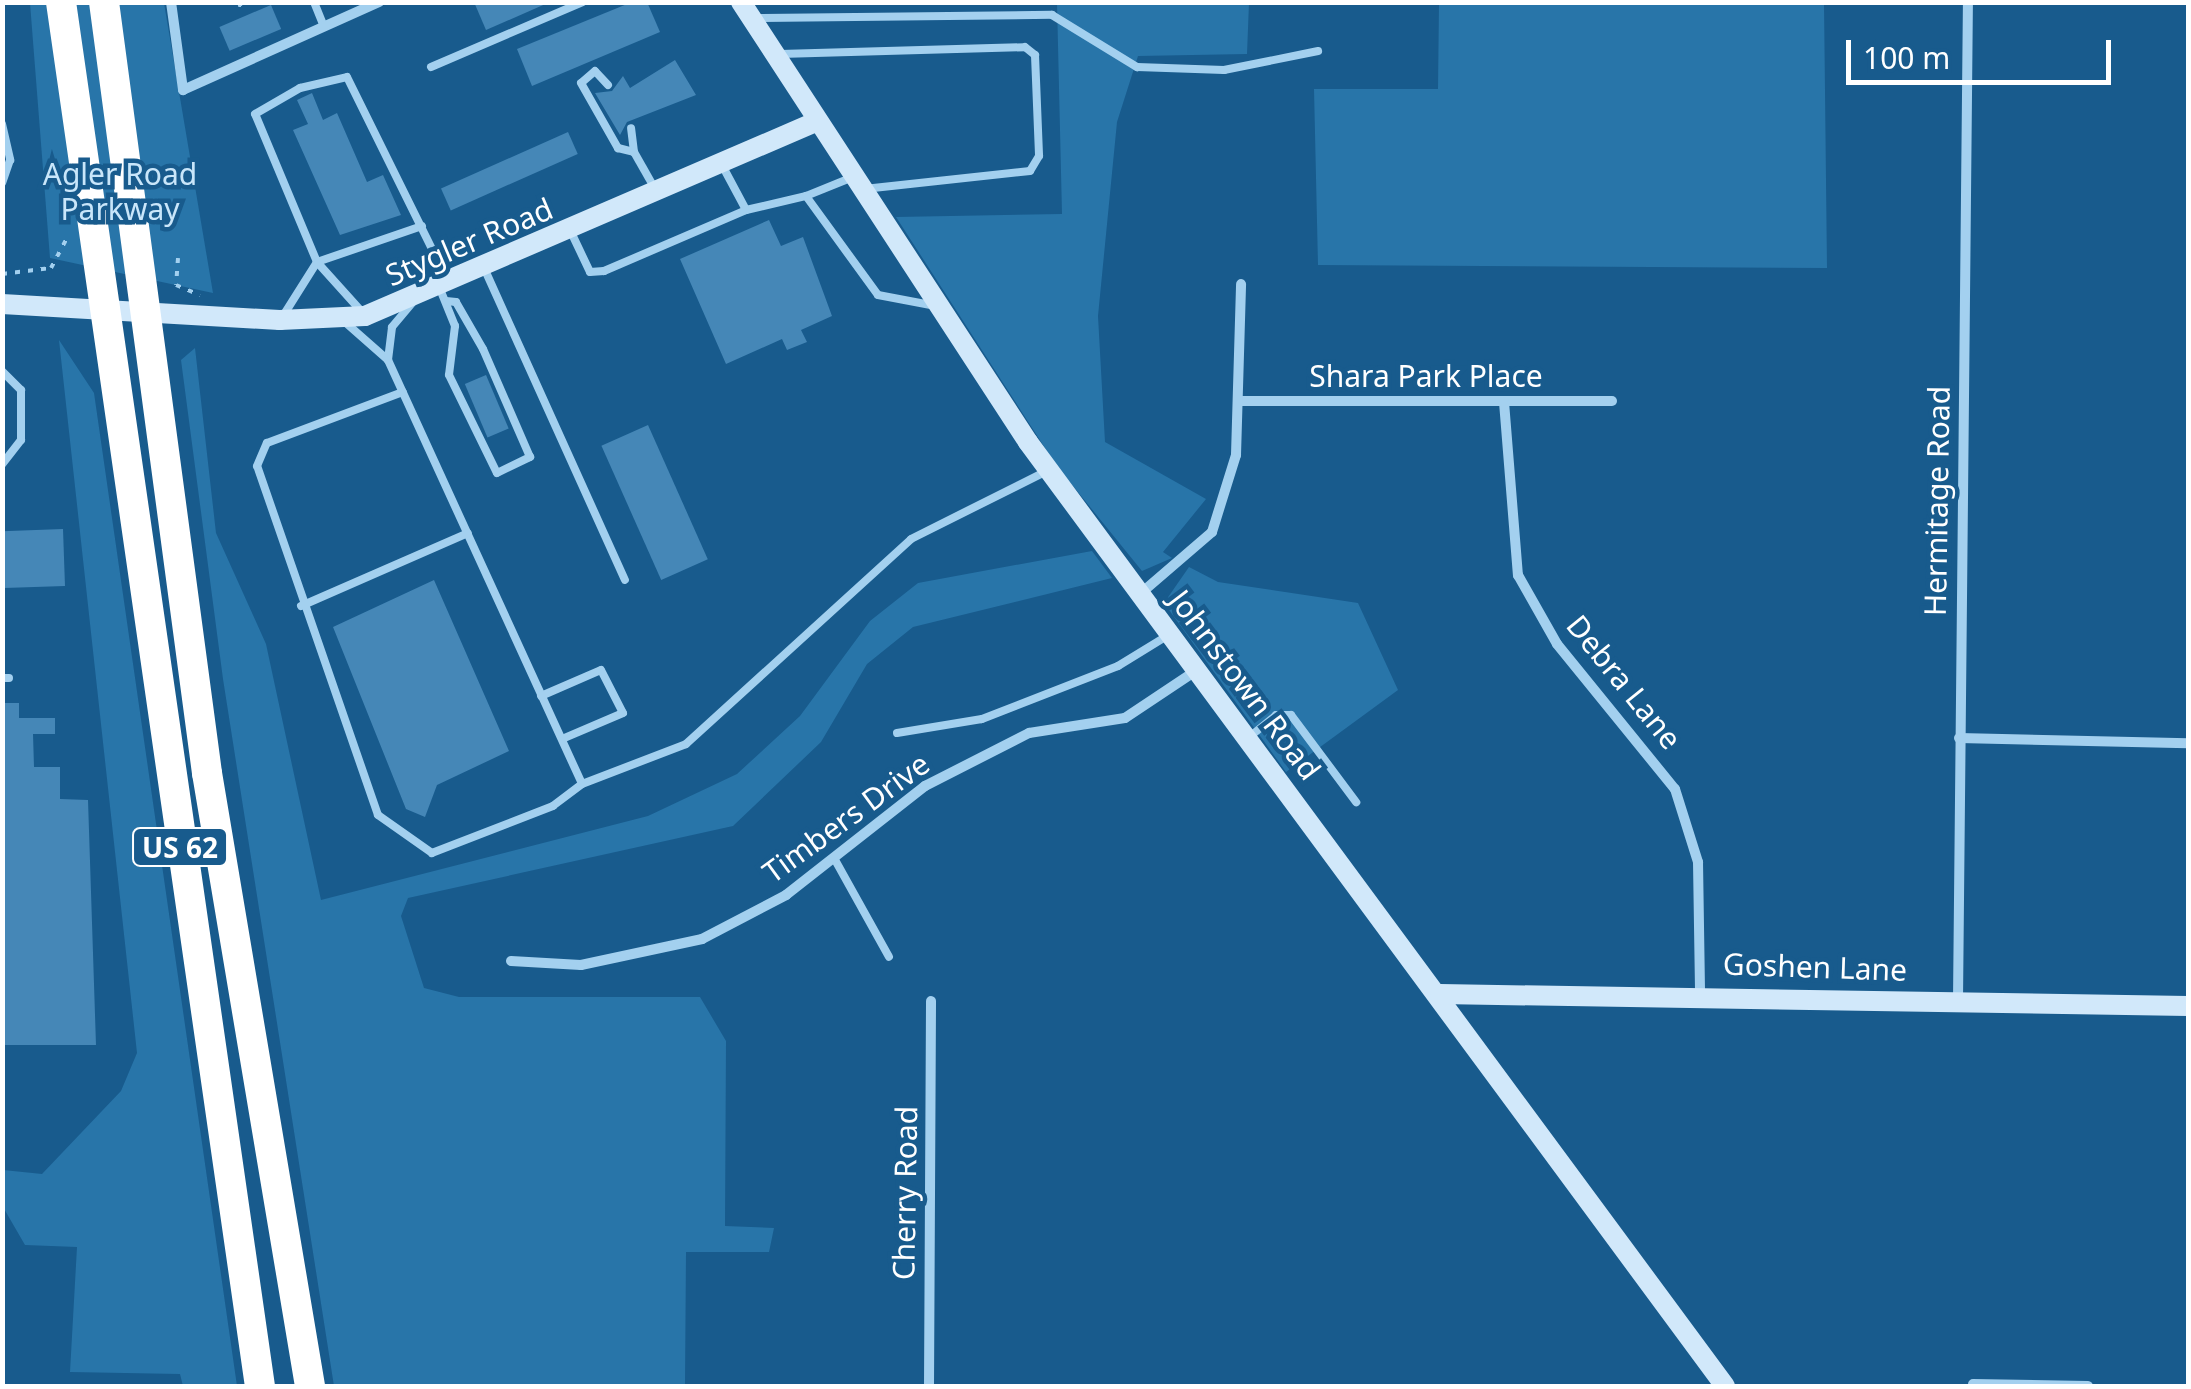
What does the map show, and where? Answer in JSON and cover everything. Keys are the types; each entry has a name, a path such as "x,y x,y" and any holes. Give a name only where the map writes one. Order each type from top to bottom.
{"highway":[{"name":"US 62","path":"61,2 101,307 260,1386"},
{"name":"US 62","path":"104,2 142,308 272,1170 310,1386"},
{"path":"272,1170 292,1386"}],"main road":[{"name":"Johnstown Road","path":"746,10 1048,470 1440,994 1725,1386"},
{"name":"Stygler Road","path":"2,304 142,308 280,320 365,316 445,292 485,270 818,121"},
{"name":"Goshen Lane","path":"1440,994 1700,993 2188,1006"}],"street":[{"path":"171,2 184,90 379,2"},
{"name":"Hermitage Road","path":"1958,1000 1968,2"},
{"path":"1140,594 1212,532 1236,455 1241,284"},
{"name":"Shara Park Place","path":"1240,401 1612,401"},
{"name":"Debra Lane","path":"1504,402 1518,575 1557,644 1676,789 1698,862 1700,993"},
{"name":"Timbers Drive","path":"512,961 580,965 702,939 834,858 925,786 1029,733 1124,718 1197,670"},
{"path":"1959,738 2188,743"},
{"name":"Cherry Road","path":"929,1386 931,1001"},
{"path":"1973,1384 2088,1386"}],"lane":[{"path":"314,2 324,27"},
{"path":"430,67 582,2"},
{"path":"746,10 1052,15 1137,67 1224,70 1318,50"},
{"path":"571,232 590,272 604,272 746,210 859,183 1030,171 1039,156 1035,56 1024,47 775,55"},
{"path":"608,85 596,71 581,82 618,148 634,152"},
{"path":"365,316 317,262 256,114 300,88 346,77 422,226 455,326 448,374 498,473 530,457 482,349 456,302 445,292"},
{"path":"2,124 2,182"},
{"path":"631,128 634,152 658,193"},
{"path":"722,164 746,210"},
{"path":"806,196 878,294 940,307"},
{"path":"280,320 317,262 422,226"},
{"path":"485,270 625,580"},
{"path":"388,360 392,327 414,301"},
{"path":"340,318 388,360 582,784"},
{"path":"2,371 16,379 21,440 2,464"},
{"path":"403,392 267,442 257,466 301,606 378,815 432,853 553,806 582,784 686,744 912,539 1048,470"},
{"path":"301,606 468,533"},
{"path":"897,734 982,719 1118,666 1170,634"},
{"path":"541,696 601,670 622,713 562,739"},
{"path":"1248,738 1276,715 1290,716 1356,802"},
{"path":"834,858 889,957"}],"path":[{"path":"238,2 242,12"},
{"path":"2,274 51,268 68,232"},
{"path":"178,258 176,286 212,297"}],"green space":[{"name":"Agler Road Parkway","path":"30,3 164,3 213,293 50,258"},
{"path":"1057,3 1249,3 1247,54 1138,56 1117,122 1098,316 1105,442 1206,499 1163,552 1172,558 1142,571 1056,465 896,217 1062,214"},
{"path":"1439,3 1824,3 1827,268 1318,265 1314,89 1438,89"},
{"path":"59,340 94,393 237,1386 183,1386 180,1374 70,1372 77,1247 25,1245 3,1207 3,1170 42,1174 121,1091 137,1053"},
{"path":"195,348 216,533 266,644 321,900 648,816 737,774 800,716 870,621 918,583 1092,551 1112,578 913,627 867,664 821,742 733,826 408,898 401,916 424,988 459,997 700,997 726,1041 725,1226 774,1228 769,1252 686,1252 685,1386 334,1386 223,679 181,360"},
{"path":"1189,567 1218,582 1358,603 1398,690 1286,772 1164,603"}],"building":[{"path":"474,2 550,2 486,30"},
{"path":"632,2 647,2 660,32 532,86 517,49"},
{"path":"271,5 281,29 230,51 219,27"},
{"path":"675,60 696,95 627,122 620,135 595,93 612,91 623,76 630,88"},
{"path":"312,93 323,120 337,113 367,182 383,175 401,215 340,235 293,130 308,124 297,100"},
{"path":"568,132 578,154 451,210 441,189"},
{"path":"769,220 781,246 803,237 832,316 801,330 807,342 787,350 782,339 726,364 680,259"},
{"path":"486,375 509,428 487,437 465,384"},
{"path":"648,425 708,559 661,580 601,446"},
{"path":"63,529 65,586 4,588 2,531"},
{"path":"434,580 509,751 437,785 425,817 406,809 333,627"},
{"path":"2,703 19,703 19,718 55,718 55,734 33,734 34,767 60,767 60,799 88,800 96,1045 2,1045"}]}
